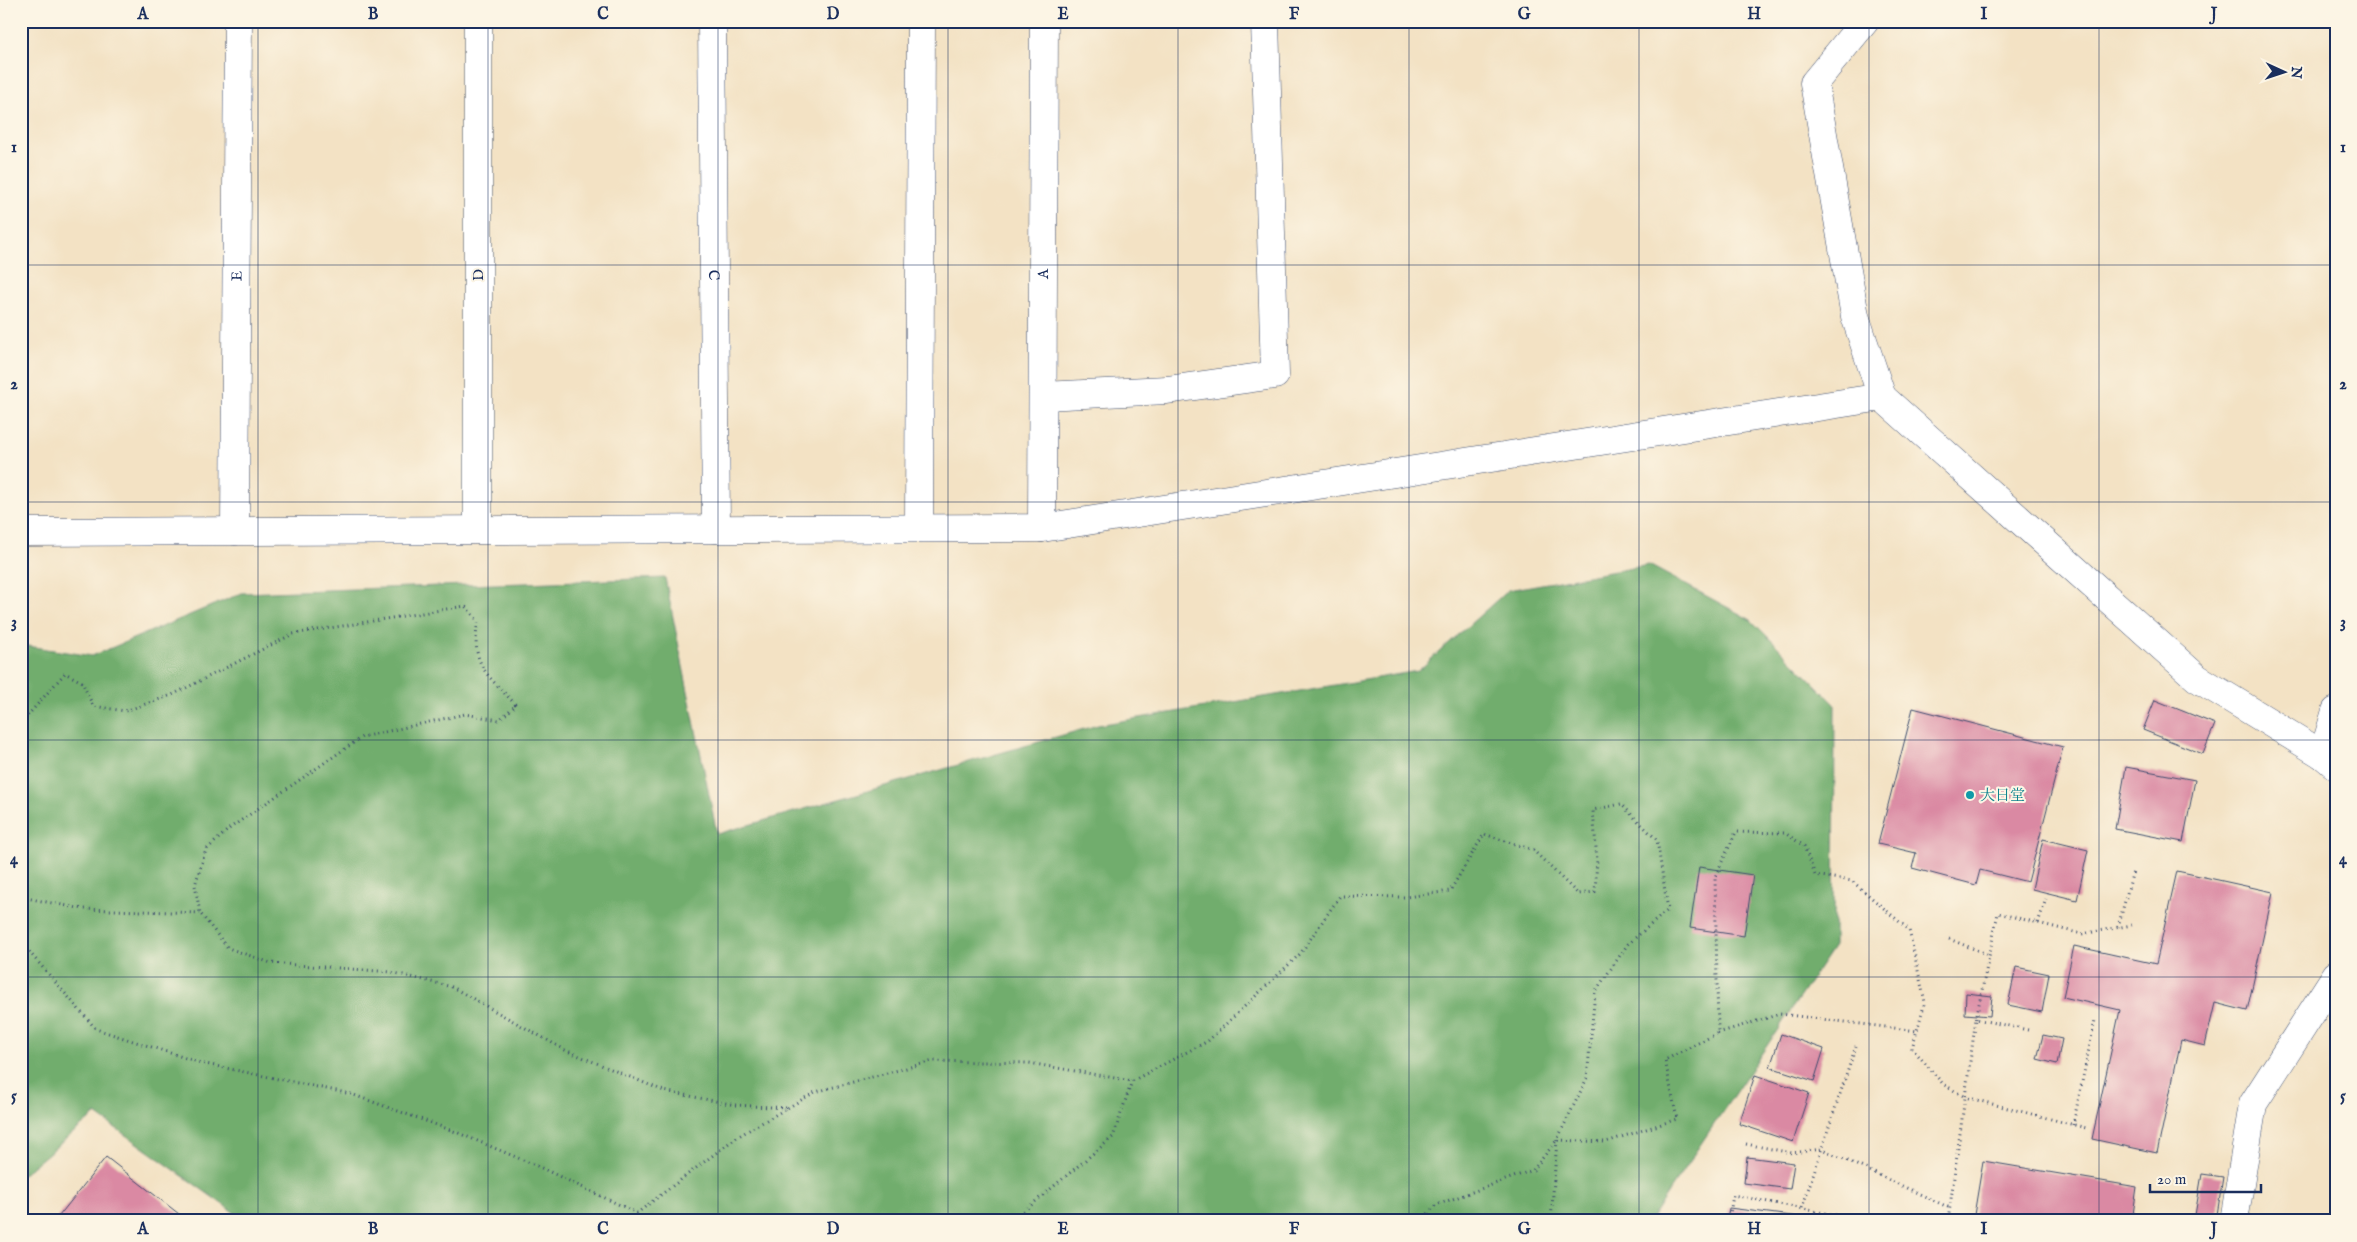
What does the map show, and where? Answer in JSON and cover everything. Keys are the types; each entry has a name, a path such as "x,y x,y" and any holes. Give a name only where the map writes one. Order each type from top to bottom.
{"street":[{"name":"E","path":"235,531 238,21"},
{"name":"D","path":"478,21 478,528"},
{"name":"C","path":"712,21 716,529"},
{"path":"919,528 921,21"},
{"name":"A","path":"1042,528 1044,21"},
{"path":"1043,396 1167,390 1275,375 1265,21"},
{"path":"1865,21 1814,83 1855,316 1882,397 2197,678 2329,760 2336,711"},
{"path":"21,532 478,528 1042,528 1882,397"},
{"path":"2234,1221 2253,1104 2336,976"}],"path":[{"path":"21,722 64,674 82,682 93,706 125,711 172,695 293,634 465,606 478,621 475,640 480,667 516,705 499,720 465,714 362,737 230,828 206,850 195,885 200,913 228,948 271,963 392,972 452,987 565,1050 664,1090 735,1105 788,1108"},
{"path":"633,1221 637,1213 737,1137 815,1092 933,1061 1029,1063 1132,1081 1208,1041 1300,954 1340,896 1406,897 1450,891 1484,834 1533,850 1578,894 1595,892 1597,860 1593,810 1621,804 1657,840 1668,910 1628,944 1595,992 1587,1078 1557,1140 1533,1170 1436,1205 1421,1221"},
{"path":"1718,1033 1715,877 1736,832 1785,833 1804,846 1815,875 1852,881 1909,930 1925,1002 1912,1048 1943,1084 1965,1097 2086,1128"},
{"path":"2118,927 2133,871"},
{"path":"21,897 83,909 200,913"},
{"path":"2038,923 2046,899"},
{"path":"1948,1221 1976,1020 1998,913 2082,934 2132,925"},
{"path":"21,939 31,954 96,1028 201,1063 350,1094 456,1132 518,1158 637,1213"},
{"path":"1949,939 1989,955"},
{"path":"1557,1140 1606,1142 1677,1119 1665,1060 1718,1033 1780,1014 1918,1030"},
{"path":"1976,1020 2028,1030"},
{"path":"2073,1125 2095,1020"},
{"path":"1802,1208 1856,1046"},
{"path":"1012,1221 1113,1137 1132,1081"},
{"path":"1552,1221 1557,1140"},
{"path":"1746,1144 1792,1153 1822,1149 1950,1208"},
{"path":"1729,1221 1733,1195 1865,1221"}],"green space":[{"path":"1649,565 1751,620 1835,704 1834,946 1649,1221 246,1221 96,1114 21,1176 21,645 92,656 242,593 665,578 717,834 1098,725 1418,671 1508,590"}],"building":[{"path":"2155,700 2215,724 2203,754 2143,730"},
{"name":"大日堂","path":"1913,708 2063,747 2028,882 1980,870 1976,885 1912,868 1916,853 1878,844"},
{"path":"2126,767 2195,780 2183,842 2115,829"},
{"path":"2043,839 2088,850 2077,900 2032,889"},
{"path":"1699,867 1753,875 1744,936 1690,928"},
{"path":"2177,871 2273,892 2247,1011 2215,1003 2205,1046 2181,1040 2157,1153 2092,1139 2120,1010 2063,997 2074,946 2156,964"},
{"path":"2016,967 2049,974 2042,1012 2008,1005"},
{"path":"1966,993 1992,996 1990,1016 1965,1014"},
{"path":"1781,1034 1824,1049 1814,1081 1770,1067"},
{"path":"2043,1035 2062,1039 2057,1064 2037,1059"},
{"path":"1755,1075 1809,1093 1793,1142 1739,1124"},
{"path":"106,1157 188,1221 55,1221"},
{"path":"1747,1157 1794,1163 1790,1189 1744,1183"},
{"path":"1983,1161 2137,1187 2132,1221 1973,1221"},
{"path":"2202,1174 2223,1177 2216,1221 2194,1221"},
{"path":"1729,1208 1823,1220 1823,1221 1727,1221"}],"place":[{"name":"大日堂","path":"1970,795"}]}
